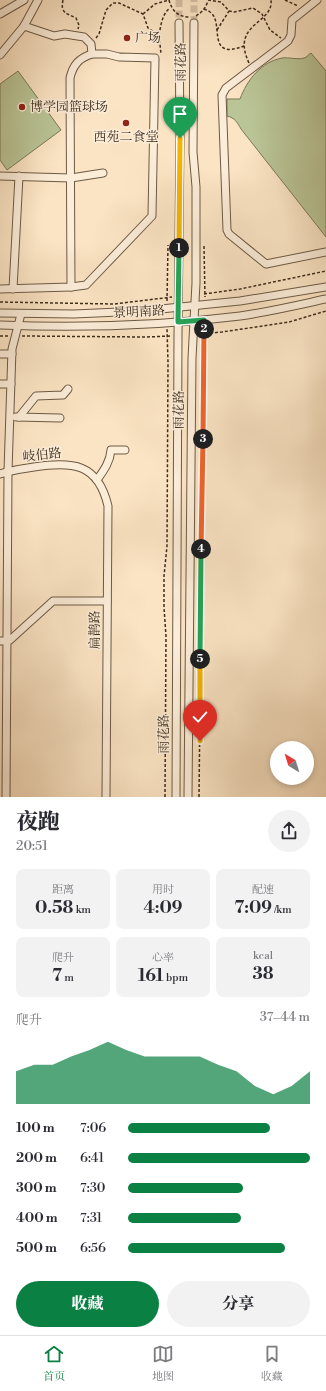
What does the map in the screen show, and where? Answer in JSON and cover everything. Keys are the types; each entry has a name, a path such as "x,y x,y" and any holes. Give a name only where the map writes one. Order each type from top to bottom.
{"street":[{"path":"0,14 24,0"},
{"path":"0,55 24,26 35,0"},
{"path":"317,0 292,20 291,35 285,43 226,88 222,95 227,232 266,264 326,252"},
{"name":"雨花路","path":"176,797 180,138 179,23"},
{"name":"雨花路","path":"188,797 193,320 195,295 196,187 193,152 194,23"},
{"path":"24,26 54,36 65,34 84,37 91,44 92,54"},
{"path":"0,289 71,287 86,285 152,216 155,58 119,57 107,54 92,54 81,59 73,68 70,78 71,287"},
{"path":"0,176 70,178 103,173"},
{"path":"13,289 19,176"},
{"name":"景明南路","path":"0,313 74,314 194,306 240,301 326,287"},
{"name":"景明南路","path":"0,325 134,325 204,320 241,315 326,299"},
{"path":"6,797 4,641 8,471 12,351 21,314"},
{"path":"0,354 12,351"},
{"path":"0,384 11,384"},
{"path":"19,417 36,396 59,396 63,395 68,389"},
{"path":"10,417 60,418"},
{"path":"97,480 105,469 110,459 112,450 125,450"},
{"name":"岐伯路","path":"0,474 8,471 65,464 75,465 86,470"},
{"name":"扁鹊路","path":"86,470 97,480 105,494 108,506 106,797"},
{"path":"4,641 53,602 107,601"}],"path":[{"path":"63,0 62,8 64,12 78,20 79,28 74,35"},
{"path":"143,14 155,4 169,0 171,7 176,13 188,18 195,16 204,9 208,0 221,2 229,11 234,12 253,8 262,14 270,30 279,36 285,43"},
{"path":"252,68 246,58 244,46 247,34 271,8 271,0"},
{"path":"285,0 296,5 303,11"},
{"path":"91,44 99,34 106,10 109,6 116,3 143,14 148,28 159,34"},
{"path":"155,58 162,54 159,34 166,12 171,7"},
{"path":"204,9 211,12 214,17 217,38 223,48 230,50 244,46"},
{"path":"217,32 229,11"},
{"path":"166,308 168,245"},
{"path":"204,246 205,305"},
{"path":"195,295 240,289 326,272"},
{"path":"0,302 114,304 178,296"},
{"path":"193,334 222,332 289,322 326,311"},
{"path":"199,797 204,320"},
{"path":"166,797 166,636 164,576 167,538 167,322"},
{"path":"0,336 178,336"}],"green space":[{"path":"311,53 326,71 326,237 237,122 227,116 227,99 240,99 251,79 261,68 274,60 282,58 302,59"},
{"name":"博学园篮球场","path":"18,71 61,130 7,170 0,160 0,84"}],"tunnel":[{"path":"179,0 179,23"},
{"path":"194,0 194,23"}],"place":[{"name":"广场","path":"127,38"},
{"name":"博学园篮球场","path":"22,107"},
{"name":"西苑二食堂","path":"126,123"}],"route":[{"path":"180,138 178,322 204,320 200,741"}]}
